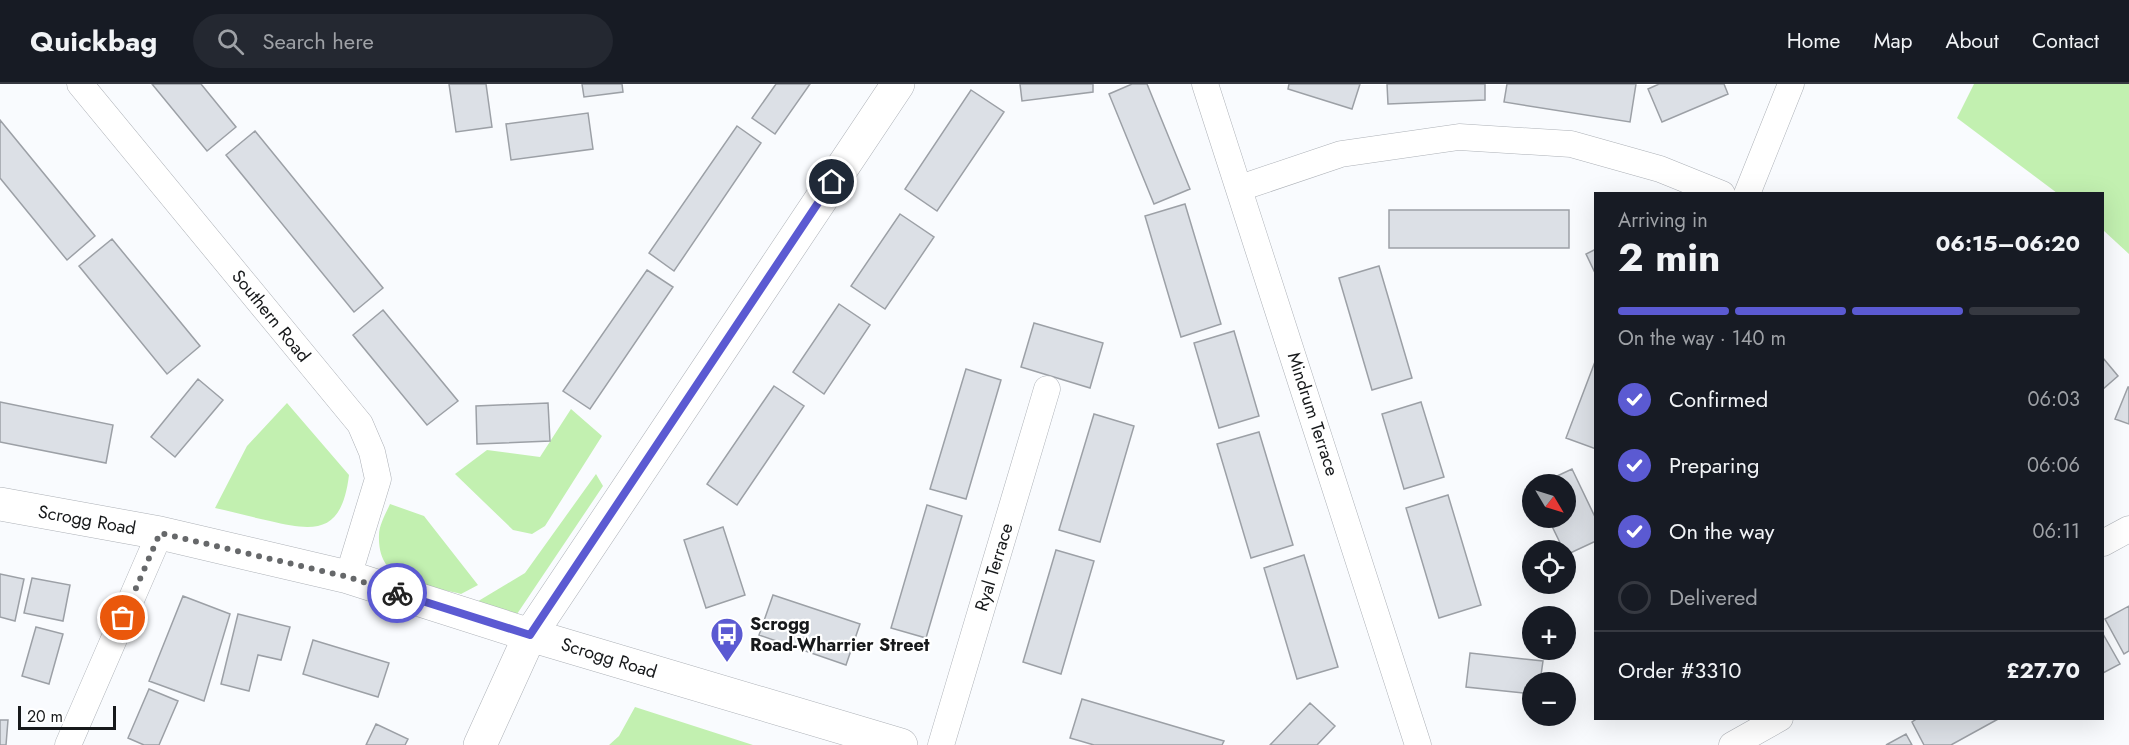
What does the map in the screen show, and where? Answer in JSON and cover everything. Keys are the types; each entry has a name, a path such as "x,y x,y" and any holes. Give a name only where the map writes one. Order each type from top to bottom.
{"street":[{"name":"Southern Road","path":"80,84 360,424 372,452 378,478 348,577"},
{"path":"480,745 530,635 898,84"},
{"name":"Mindrum Terrace","path":"1205,84 1418,745"},
{"path":"1748,192 1791,84"},
{"path":"1240,188 1341,154 1459,137 1571,144 1660,169 1717,192"},
{"name":"Ryal Terrace","path":"941,745 1047,388"},
{"name":"Scrogg Road","path":"0,504 160,533 348,577 530,635 901,745"},
{"path":"68,745 160,533"},
{"path":"1732,745 1776,720"}],"green space":[{"path":"1974,84 2129,84 2129,254 2104,231 2104,192 2056,192 1957,118"},
{"path":"287,403 349,475 341,508 325,524 302,527 215,508 247,446"},
{"path":"571,409 602,436 545,526 532,534 513,530 455,474 487,450 540,457"},
{"path":"596,474 603,486 517,614 475,603 525,573"},
{"path":"390,504 424,516 478,585 461,594 405,580 394,573 386,564 380,551 379,535 381,523"},
{"path":"635,707 753,745 609,745 619,736"}],"building":[{"path":"152,84 201,84 236,127 207,151"},
{"path":"449,84 486,84 492,127 456,132"},
{"path":"582,84 622,84 623,92 584,97"},
{"path":"776,84 810,84 775,134 752,118"},
{"path":"1020,84 1093,84 1093,92 1022,101"},
{"path":"1132,84 1147,84 1190,189 1154,204 1109,94"},
{"path":"1289,84 1360,84 1352,109 1288,89"},
{"path":"1387,84 1485,84 1485,100 1388,104"},
{"path":"1507,84 1636,84 1630,122 1504,102"},
{"path":"1659,84 1724,84 1728,94 1662,122 1648,89"},
{"path":"971,90 1004,112 937,211 905,189"},
{"path":"588,113 593,149 511,160 506,124"},
{"path":"0,120 95,236 67,260 0,178"},
{"path":"737,126 761,143 674,271 649,253"},
{"path":"255,131 383,288 354,312 226,155"},
{"path":"1185,204 1221,324 1181,337 1145,216"},
{"path":"1389,210 1569,210 1569,248 1389,248"},
{"path":"900,214 934,237 885,309 851,286"},
{"path":"112,239 200,346 167,374 79,266"},
{"path":"1594,250 1594,271 1586,254"},
{"path":"1379,266 1412,378 1372,390 1339,278"},
{"path":"647,270 673,287 590,409 563,391"},
{"path":"839,304 870,325 824,394 793,372"},
{"path":"383,310 458,401 427,425 353,335"},
{"path":"1034,323 1103,343 1090,388 1021,367"},
{"path":"1234,331 1259,416 1219,428 1194,343"},
{"path":"2104,359 2118,376 2104,388"},
{"path":"1594,364 1594,448 1566,438"},
{"path":"966,369 1001,380 966,499 930,489"},
{"path":"198,379 223,400 175,457 151,437"},
{"path":"774,386 804,406 737,505 707,484"},
{"path":"2129,387 2129,424 2115,419"},
{"path":"0,402 113,425 106,463 0,442"},
{"path":"1421,402 1444,477 1404,489 1382,414"},
{"path":"548,403 550,441 477,444 476,406"},
{"path":"1094,414 1134,426 1100,542 1059,530"},
{"path":"1259,432 1293,545 1251,558 1217,444"},
{"path":"1572,469 1574,474 1561,474"},
{"path":"1576,477 1594,515 1594,542 1576,550 1576,540 1559,540 1553,528 1576,528"},
{"path":"1448,495 1481,605 1439,618 1406,508"},
{"path":"927,505 962,516 926,638 891,628"},
{"path":"723,527 745,595 706,608 684,540"},
{"path":"1056,550 1094,561 1061,674 1023,662"},
{"path":"1304,555 1338,667 1297,679 1264,568"},
{"path":"0,574 24,579 15,621 0,617"},
{"path":"32,578 70,585 63,621 24,613"},
{"path":"773,595 860,624 846,665 759,635"},
{"path":"183,596 230,614 204,701 149,681"},
{"path":"2129,606 2129,651 2124,654 2105,619"},
{"path":"238,614 290,627 281,660 258,655 249,691 221,684"},
{"path":"36,627 63,634 49,684 22,676"},
{"path":"2104,636 2120,664 2104,672"},
{"path":"313,640 389,663 378,697 303,674"},
{"path":"1470,653 1543,661 1541,672 1522,672 1522,693 1466,687"},
{"path":"149,689 178,701 159,745 144,745 128,738"},
{"path":"1082,699 1224,741 1222,745 1094,745 1070,738"},
{"path":"1310,703 1335,726 1317,745 1270,745"},
{"path":"0,720 8,720 6,745 0,745"},
{"path":"1915,720 1996,720 1951,745 1924,745 1912,722"},
{"path":"376,724 408,739 405,745 366,745"},
{"path":"1906,734 1912,745 1886,745"}],"way so far":[{"path":"123,618 160,533 348,577 397,593"}],"place":[{"name":"Scrogg Road-Wharrier Street","path":"727,663"}],"route":[{"path":"397,593 530,635 832,182"}]}
